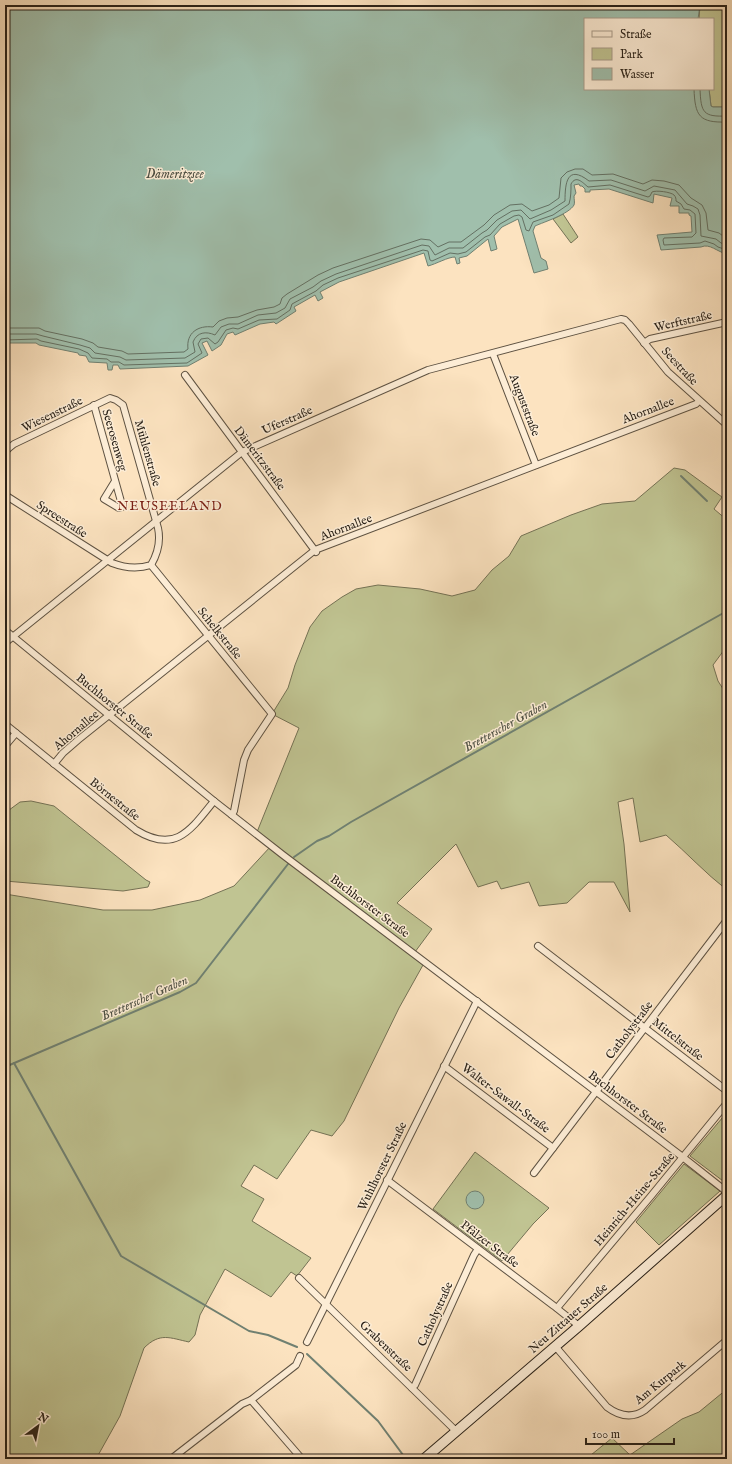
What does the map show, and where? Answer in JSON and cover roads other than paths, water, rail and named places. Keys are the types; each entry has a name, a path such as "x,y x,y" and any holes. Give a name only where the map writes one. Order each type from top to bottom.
{"main road":[{"name":"Neu Zittauer Straße","path":"424,1459 579,1326 727,1194"}],"street":[{"name":"Seestraße","path":"621,319 625,320 629,324 668,372 727,425"},
{"name":"Uferstraße","path":"5,643 242,452 428,370 621,319"},
{"name":"Werftstraße","path":"644,343 650,340 727,322"},
{"name":"Auguststraße","path":"493,354 536,465"},
{"name":"Dämeritzstraße","path":"185,375 316,552"},
{"name":"Wiesenstraße","path":"5,452 14,444 110,398"},
{"name":"Mühlenstraße","path":"110,398 123,405 156,522"},
{"name":"Ahornallee","path":"54,764 63,753 78,740 316,552 536,465 694,405 699,401"},
{"name":"Seerosenweg","path":"94,405 115,481"},
{"name":"Spreestraße","path":"5,495 107,561"},
{"path":"107,561 131,568 143,568 151,565 159,545 159,533 156,522"},
{"name":"Schelkstraße","path":"151,565 272,714 248,750 244,760 232,815"},
{"name":"Buchhorster Straße","path":"5,630 109,716 285,857 683,1157 727,1194"},
{"name":"Börnestraße","path":"5,724 136,830 157,840 168,841 187,831 198,822 214,801"},
{"path":"5,746 16,733"},
{"name":"Catholystraße","path":"534,1172 554,1148 727,920"},
{"name":"Mittelstraße","path":"538,946 727,1091"},
{"name":"Wuhlhorster Straße","path":"307,1342 477,1001"},
{"name":"Walter-Sawall-Straße","path":"444,1066 554,1148"},
{"name":"Heinrich-Heine-Straße","path":"557,1308 727,1103"},
{"name":"Pfälzer Straße","path":"387,1180 579,1326"},
{"name":"Catholystraße","path":"412,1388 415,1385 478,1249"},
{"name":"Grabenstraße","path":"299,1278 456,1431"},
{"name":"Am Kurpark","path":"555,1346 607,1407 616,1414 633,1416 645,1410 727,1340"},
{"path":"171,1459 242,1404 251,1400 296,1365 300,1356"},
{"path":"251,1400 302,1459"}],"water":[{"name":"Dämeritzsee","path":"5,5 700,5 698,18 584,18 584,90 709,90 711,106 727,107 727,254 707,246 661,250 657,235 692,232 691,216 689,213 679,213 679,206 670,206 672,198 654,194 653,203 609,189 590,190 590,192 585,192 585,189 579,184 574,185 576,193 574,196 574,204 567,212 535,226 533,231 541,258 546,261 548,269 534,273 518,219 502,227 494,236 497,249 491,251 488,239 467,256 459,258 460,263 457,264 455,257 428,266 424,253 339,282 320,292 323,298 318,301 315,295 294,307 296,311 276,324 274,322 260,324 235,335 233,332 227,334 221,345 212,351 207,341 202,343 208,355 188,366 120,369 118,365 113,365 112,370 108,370 107,363 89,362 86,356 79,355 78,353 39,345 36,343 5,343"},
{"path":"475,1191 481,1194 484,1200 481,1206 475,1209 469,1206 466,1200 469,1194"}],"waterway":[{"path":"681,476 707,501"},
{"name":"Bretterscher Graben","path":"294,857 317,841 329,836 351,822 727,611"},
{"name":"Bretterscher Graben","path":"5,1067 180,992 196,983 288,864"},
{"path":"14,1063 121,1256 249,1331 268,1335 297,1347"},
{"path":"307,1354 378,1421 406,1459"}],"district":[{"name":"NEUSEELAND","path":"170,505"}]}
